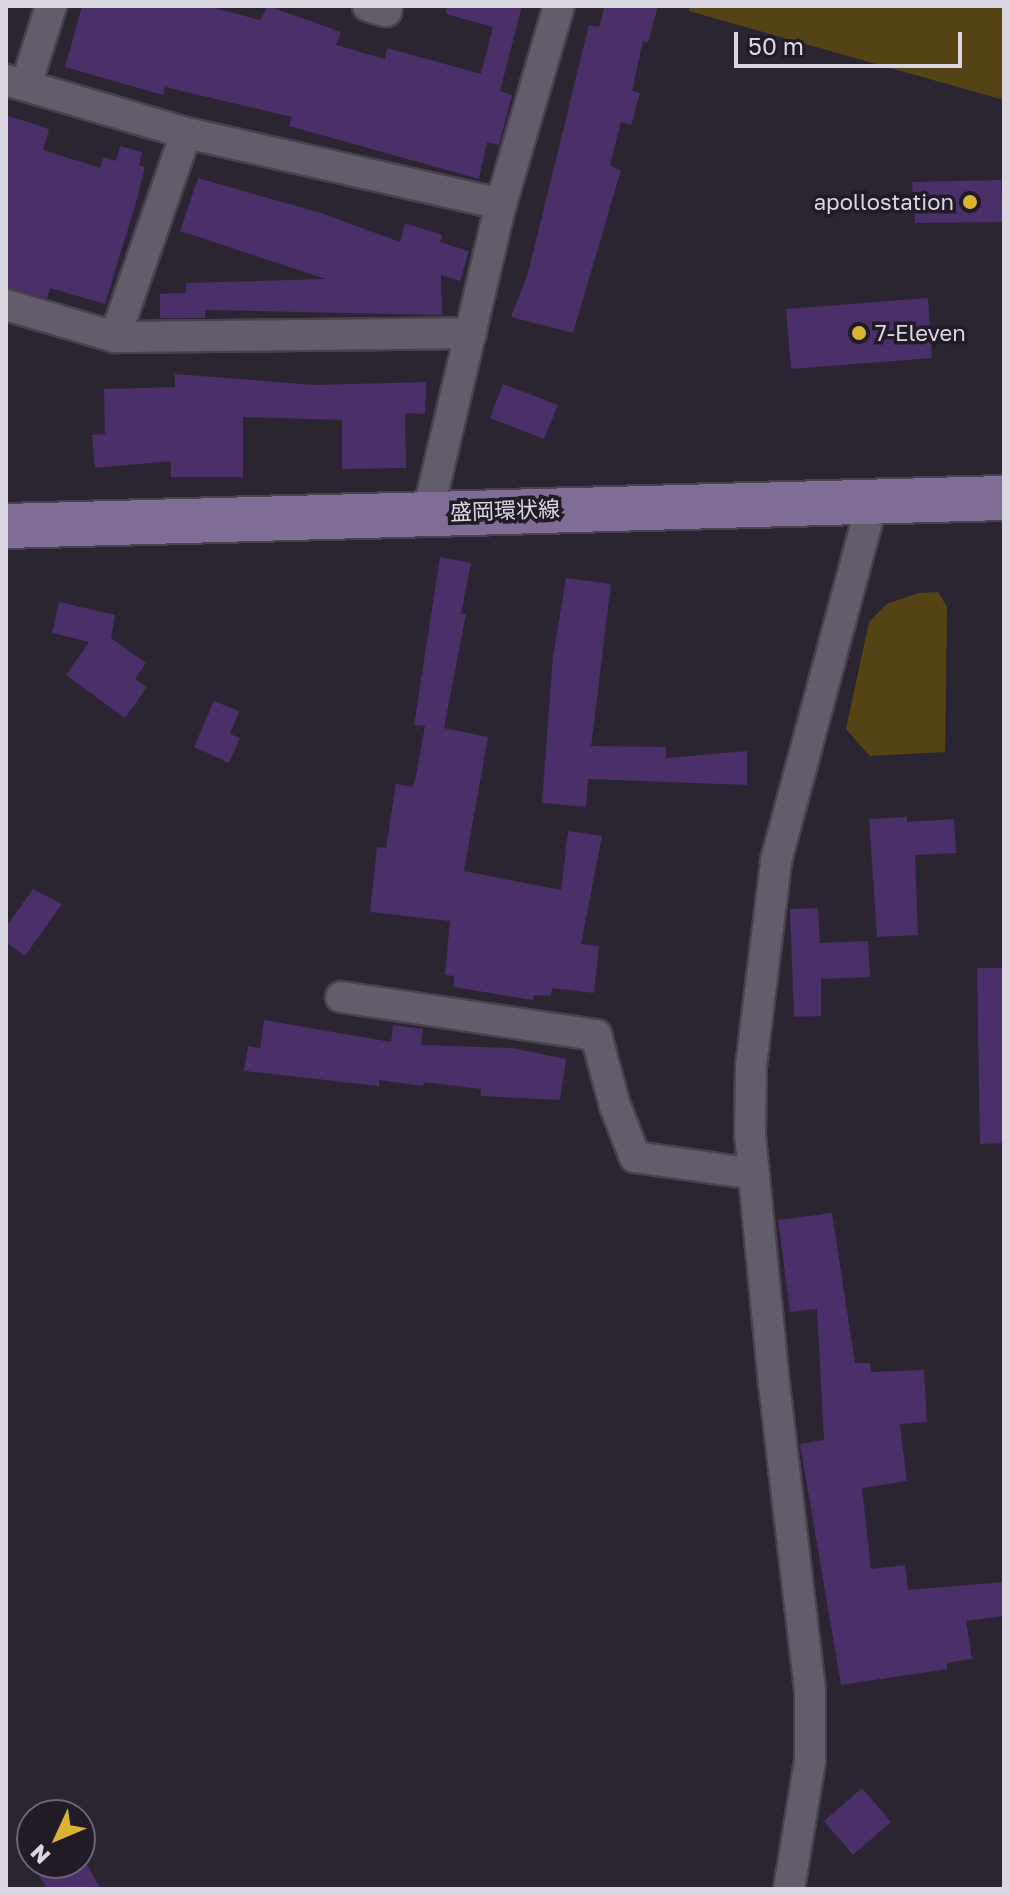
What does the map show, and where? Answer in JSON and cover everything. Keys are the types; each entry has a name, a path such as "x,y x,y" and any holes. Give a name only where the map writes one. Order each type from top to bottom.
{"main road":[{"name":"盛岡環状線","path":"6,526 1004,498"}],"street":[{"path":"51,6 16,82 186,133 501,204"},
{"path":"368,6 386,11 387,6"},
{"path":"428,512 501,204 559,6"},
{"path":"115,337 186,133"},
{"path":"6,305 115,337 471,333"},
{"path":"789,1889 810,1761 810,1690 754,1174 751,1066 776,861 873,500"},
{"path":"341,997 596,1035 615,1106 635,1157 754,1174"}],"shaded area":[{"path":"690,6 1004,6 1004,100 689,11"},
{"path":"938,592 947,607 945,752 870,756 846,729 869,622 887,604 918,593"}],"building":[{"path":"82,6 207,6 260,20 268,6 341,32 336,45 385,59 387,48 481,74 493,27 446,14 447,6 522,6 500,91 512,95 499,145 487,142 479,179 289,126 292,117 165,87 163,95 65,67"},
{"path":"605,6 658,6 648,42 643,41 632,91 640,93 631,125 621,122 610,166 621,170 573,333 511,317 528,273 589,25 599,27"},
{"path":"6,115 49,129 43,150 100,168 103,157 116,161 120,146 142,152 139,165 145,167 105,304 50,288 47,298 6,288"},
{"path":"198,178 321,213 400,242 405,223 442,235 440,242 469,251 460,281 441,275 442,315 205,310 205,318 160,318 160,294 186,293 186,283 326,279 180,231"},
{"name":"apollostation","path":"1001,180 1003,222 915,223 912,182"},
{"name":"7-Eleven","path":"928,298 932,358 791,369 786,309"},
{"path":"175,374 316,385 426,382 425,414 405,413 406,468 342,469 342,420 243,417 243,477 171,477 171,461 95,468 92,435 105,434 104,389 175,387"},
{"path":"503,384 558,405 544,439 490,418"},
{"path":"440,557 471,563 461,614 466,614 444,728 488,737 464,871 561,890 568,831 602,836 581,944 599,946 594,993 552,988 551,996 534,995 533,1000 454,987 454,976 445,975 450,921 370,912 377,847 386,848 396,784 412,787 416,776 425,726 414,725"},
{"path":"566,578 611,584 591,746 666,747 666,758 747,751 747,785 588,779 586,807 542,803 553,656"},
{"path":"59,602 115,615 111,638 146,663 135,679 147,687 125,718 66,675 89,642 52,633"},
{"path":"214,701 239,711 230,734 240,738 229,763 194,747"},
{"path":"907,817 907,822 954,819 956,853 915,855 918,935 877,937 869,819"},
{"path":"33,889 62,904 25,956 6,942 6,927"},
{"path":"818,908 820,943 868,941 870,977 821,979 821,1016 794,1017 790,909"},
{"path":"977,968 1004,968 1004,1143 980,1144"},
{"path":"264,1020 391,1042 393,1025 423,1029 421,1045 512,1048 566,1059 560,1100 481,1096 481,1089 424,1082 423,1086 379,1080 379,1086 244,1071 248,1046 260,1048"},
{"path":"832,1213 855,1363 870,1363 871,1372 924,1370 927,1422 900,1424 907,1481 862,1488 871,1569 905,1565 908,1590 1004,1582 1004,1616 966,1621 972,1659 947,1663 947,1669 841,1685 800,1444 824,1440 817,1309 790,1312 778,1220"},
{"path":"862,1788 891,1822 853,1855 824,1821"},
{"path":"41,1879 95,1879 101,1889 47,1889"}],"place":[{"name":"apollostation","path":"970,202"},
{"name":"7-Eleven","path":"859,333"}]}
